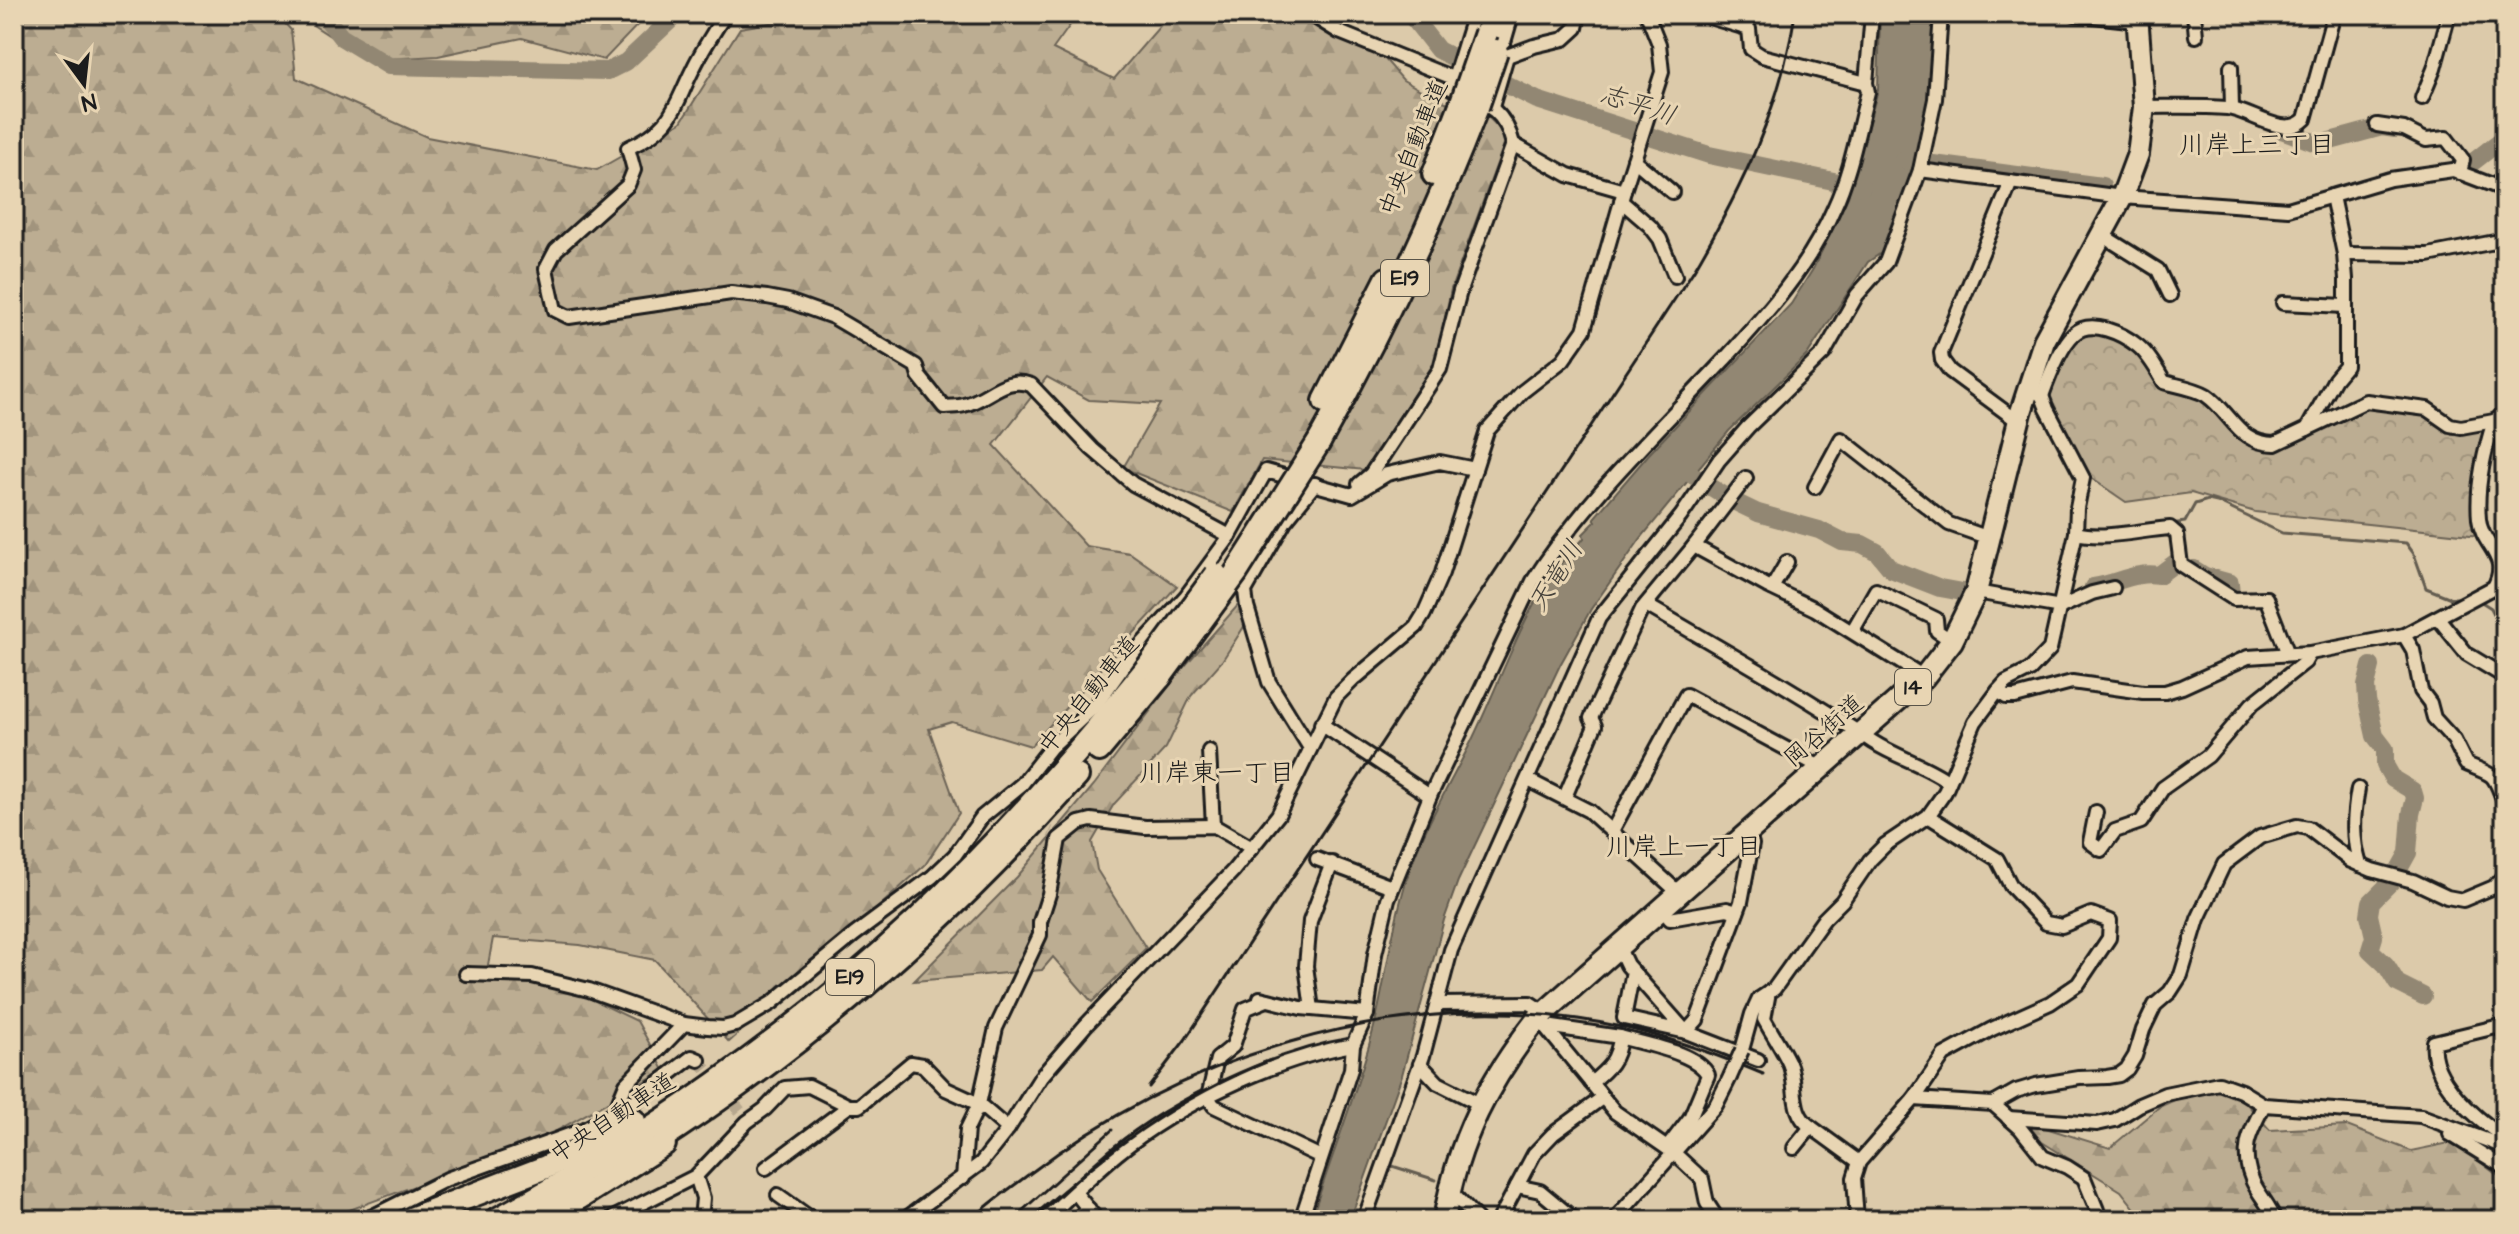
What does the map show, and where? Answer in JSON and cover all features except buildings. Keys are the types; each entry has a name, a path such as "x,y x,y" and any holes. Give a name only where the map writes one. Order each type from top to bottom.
{"highway":[{"name":"中央自動車道","path":"528,1220 698,1113 838,1008 964,895 1085,766 1154,672 1236,573 1313,438 1404,243 1477,106 1487,33 1507,14"},
{"name":"中央自動車道","path":"496,1220 644,1131 743,1062 871,960 979,858 1154,672"},
{"path":"544,1220 702,1118 842,1014 928,939 1010,858 1085,766"},
{"path":"399,1213 546,1167 604,1138 673,1097 819,992 979,858"}],"main road":[{"name":"岡谷街道","path":"1444,1220 1449,1190 1465,1138 1480,1104 1494,1079 1543,1019 1618,946 1924,677 1952,641 1976,592 1992,539 2019,422 2036,391 2044,341 2122,197 2138,154 2144,107 2138,18"}],"street":[{"path":"725,14 693,68 676,110 661,128 628,148 634,170 628,185 556,250 546,269 555,310 569,317 731,293 788,301 833,317 908,360 916,366 919,376 944,407 965,405 1003,384 1020,381 1031,385 1092,449 1133,484 1230,536"},
{"path":"1310,14 1339,32 1453,78"},
{"path":"1487,33 1534,46 1564,39 1576,28 1579,14"},
{"path":"904,1220 918,1215 981,1163 1008,1129 1041,1077 1252,848 1278,815 1336,697 1416,627 1442,573 1487,431 1522,392 1563,360 1584,330 1622,196 1662,72 1663,59 1647,14"},
{"path":"1699,14 1749,29 1751,49 1762,56 1866,83"},
{"path":"1301,1220 1351,1069 1353,1045 1367,1014 1375,954 1392,887 1430,796 1533,581 1553,549 1764,319 1784,293 1833,211 1844,183 1868,92 1866,83 1872,14"},
{"path":"1364,1220 1420,1064 1451,950 1599,618 1681,516 1719,460 1748,427 1824,353 1857,295 1886,262 1920,170 1935,99 1941,14"},
{"path":"2075,14 2138,18"},
{"path":"2194,14 2196,36"},
{"path":"2144,107 2232,108 2262,121 2289,126 2299,124 2305,119 2334,14"},
{"path":"2422,98 2434,69 2449,14"},
{"path":"2482,14 2505,19"},
{"path":"1342,493 1371,474 1440,369 1460,291 1513,144 1509,127 1451,88 1453,78 1487,33"},
{"path":"1477,106 1487,33"},
{"path":"2231,67 2232,108"},
{"path":"2377,125 2404,129 2426,140 2446,138 2463,160 2460,173"},
{"path":"1513,144 1568,175 1622,196 1660,239 1675,276"},
{"path":"1634,160 1672,192"},
{"path":"1920,170 2122,197 2288,209 2390,179 2453,170 2505,187"},
{"path":"2011,182 1941,353 1950,371 2019,422"},
{"path":"2307,429 2335,379 2346,366 2344,254 2332,196"},
{"path":"2102,235 2158,270 2170,295"},
{"path":"2344,254 2428,255 2505,240"},
{"path":"2283,303 2345,306"},
{"path":"1670,1150 1716,1105 1742,1050 1759,999 1769,992 1824,919 1842,901 1870,860 1885,845 1928,816 1949,782 1975,722 1998,691 2006,682 2030,670 2050,649 2076,533 2083,478 2036,391 2048,377 2073,334 2082,328 2096,326 2140,347 2164,382 2210,398 2253,441 2275,444 2366,401 2427,409 2450,425 2461,427 2499,418"},
{"path":"1998,691 2006,697 2015,697 2072,682 2165,692 2248,657 2310,653 2404,635 2499,590 2503,573 2500,561 2479,520 2482,460 2499,418"},
{"path":"1815,487 1841,439 1949,524 1992,539"},
{"path":"466,974 532,976 604,995 684,1024 723,1028 735,1025 772,1003 854,935 932,877 955,855 982,817 997,809 1022,784 1051,747 1096,705 1131,656 1186,596 1230,536 1266,471 1352,495 1387,474 1440,462 1475,469"},
{"path":"1565,797 1595,726 1591,718 1646,605 1746,478"},
{"path":"1310,748 1269,682 1245,591 1285,521 1315,484"},
{"path":"2076,533 2099,537 2170,528 2177,534 2181,565 2234,599 2266,598 2288,654"},
{"path":"1694,546 1853,630 1924,677"},
{"path":"1772,588 1787,562"},
{"path":"1976,592 2061,607 2092,593 2113,588"},
{"path":"1853,630 1876,590 1936,619 1937,631 1952,641"},
{"path":"1646,605 1891,753 1937,773 1949,782"},
{"path":"2438,618 2467,654 2505,677"},
{"path":"2404,635 2413,650 2421,691 2430,703 2434,718 2454,740 2466,764 2490,774 2498,782 2505,803"},
{"path":"2096,812 2090,842 2101,850 2115,831 2141,822 2163,788 2208,756 2252,704 2305,662 2310,653"},
{"path":"1612,831 1686,695 1822,768"},
{"path":"1321,724 1430,796"},
{"path":"1209,751 1213,826"},
{"path":"1528,780 1589,811 1679,893"},
{"path":"2358,789 2353,822 2354,846 2360,865"},
{"path":"1857,1220 1854,1178 1859,1162 1914,1099 1944,1055 2068,993 2090,969 2109,938 2111,927 2110,921 2091,914 2062,926 2046,923 2011,886 1997,859 1928,816"},
{"path":"963,1178 967,1129 979,1104 996,1028 1040,935 1040,922 1049,894 1055,835 1091,820 1145,827 1213,826 1252,848"},
{"path":"1914,1099 1993,1104 2016,1091 2036,1085 2119,1075 2127,1069 2155,1005 2170,992 2181,975 2198,919 2224,864 2260,837 2297,826 2308,828 2351,861 2447,897 2463,900 2494,887 2505,874"},
{"path":"1686,1032 1697,1020 1737,912 1752,844 1746,834"},
{"path":"1317,859 1392,887"},
{"path":"1312,1009 1306,966 1310,921 1332,863"},
{"path":"1662,909 1670,919 1727,909 1737,912"},
{"path":"1618,946 1633,972 1686,1032"},
{"path":"1633,972 1624,1018 1686,1032 1758,1060"},
{"path":"1769,992 1764,1019 1790,1066 1800,1116 1859,1162"},
{"path":"1321,1157 1214,1106 1208,1097 1217,1059 1233,1046 1245,1009 1264,999 1312,1009 1367,1014"},
{"path":"1438,1004 1530,1003 1615,1112 1670,1150 1702,1179 1707,1203 1718,1220"},
{"path":"1543,1019 1683,1055 1706,1069 1708,1075 1690,1118 1670,1150 1614,1220"},
{"path":"614,1113 626,1084 684,1024"},
{"path":"2505,1032 2496,1027 2434,1042 2433,1050 2442,1077 2478,1119 2505,1138"},
{"path":"1591,1083 1612,1066 1619,1051 1620,1037"},
{"path":"1044,1220 1118,1153 1208,1097 1255,1075 1353,1045"},
{"path":"365,1220 399,1213 447,1179 552,1143 614,1113 692,1057 699,1060"},
{"path":"609,1220 696,1176 744,1116 765,1109 785,1088 793,1085 809,1086 849,1106 859,1106 911,1063 923,1065 946,1089 979,1104 1008,1129"},
{"path":"1420,1064 1438,1083 1480,1104"},
{"path":"2008,1118 2097,1124 2115,1120 2165,1094 2219,1083 2241,1091 2264,1105 2421,1116 2497,1144 2505,1150"},
{"path":"1499,1220 1534,1154 1553,1134 1602,1098"},
{"path":"1993,1104 2043,1157 2084,1178 2094,1198 2096,1220"},
{"path":"2264,1105 2247,1138 2246,1158 2253,1181 2275,1220"},
{"path":"766,1168 849,1106"},
{"path":"2421,1116 2505,1168"},
{"path":"1794,1148 1811,1127"},
{"path":"696,1176 703,1198 701,1220"},
{"path":"1517,1186 1540,1191 1575,1220"},
{"path":"1449,1190 1478,1220"},
{"path":"1075,1192 1093,1214 1075,1220"},
{"path":"778,1195 813,1220"}],"green space":[{"path":"14,14 276,14 291,30 296,78 427,137 597,170 681,122 740,28 822,14 1002,14 1029,19 1033,14 1078,14 1053,49 1114,79 1160,26 1164,14 1310,14 1371,43 1403,80 1435,98 1489,118 1507,136 1451,289 1437,358 1365,470 1262,460 1233,512 1123,468 1160,404 1089,400 1047,377 994,445 1086,546 1130,553 1177,586 1031,746 952,722 929,729 959,813 925,865 729,1042 655,960 580,945 493,938 485,981 558,983 637,1021 664,1070 542,1139 341,1213 333,1220 14,1220"},
{"path":"306,14 648,14 604,60 522,38 438,56 367,60 313,25"},
{"path":"2095,332 2116,338 2140,353 2158,383 2208,403 2251,446 2266,450 2281,448 2363,406 2423,414 2452,434 2484,430 2472,511 2480,536 2255,512 2191,493 2126,502 2088,476 2048,401 2053,375 2074,340 2084,333"},
{"path":"1239,604 1245,625 1222,661 1191,696 1166,748 1114,804 1092,842 1097,870 1146,948 1092,1002 1053,957 1042,970 914,981 1017,877 1094,785 1183,668"},
{"path":"2212,1083 2240,1096 2270,1130 2347,1126 2411,1151 2454,1142 2505,1181 2505,1220 2144,1220 2121,1191 2042,1142 2026,1122 2110,1148 2159,1107"}],"water":[{"name":"天竜川","path":"1880,14 1934,14 1926,125 1898,219 1884,251 1868,262 1807,355 1729,431 1641,538 1591,609 1560,665 1458,881 1444,920 1402,1075 1350,1220 1311,1220 1368,1048 1402,893 1428,825 1470,744 1524,623 1549,578 1584,538 1583,534 1596,521 1594,518 1649,454 1791,304 1813,269 1848,197 1878,90"}],"waterway":[{"name":"志平川","path":"323,14 341,37 389,66 608,71 626,62 677,14"},
{"name":"志平川","path":"1410,14 1438,50 1537,100 1709,155 1862,187"},
{"path":"2279,129 2319,144 2382,127 2395,129"},
{"path":"2465,162 2473,162 2505,137"},
{"path":"1903,160 2102,186"},
{"path":"1675,464 1758,513 1819,530 1842,542 1862,544 1877,552 1891,569 1940,588 1962,592"},
{"path":"2171,524 2185,522 2195,504 2208,500 2282,533 2406,543 2414,554 2426,588 2451,598 2464,598"},
{"path":"2093,587 2133,576 2159,575 2175,563"},
{"path":"2194,569 2205,576 2230,583 2231,594"},
{"path":"2480,601 2494,614 2505,615"},
{"path":"2371,666 2366,686 2375,736 2385,749 2385,765 2393,779 2413,791 2415,798 2408,853 2393,880 2371,902 2369,915 2374,937 2370,950 2386,965 2397,983 2423,996"},
{"path":"1386,1164 1436,1180"}],"tunnel":[{"path":"1000,811 1051,832"},
{"path":"699,1060 740,1111"}],"railway":[{"path":"1149,1087 1185,1040 1694,270 1728,209 1757,147 1780,82 1795,14"},
{"path":"971,1220 1088,1133 1151,1097 1219,1067 1288,1043 1360,1025 1433,1015 1506,1013 1578,1019 1673,1040 1763,1074"},
{"path":"1029,1220 1143,1129 1203,1092 1271,1060"},
{"path":"1012,1220 1112,1130"}],"district":[{"name":"川岸上三丁目","path":"2257,145"},
{"name":"川岸東一丁目","path":"1217,773"},
{"name":"川岸上一丁目","path":"1684,847"}]}
